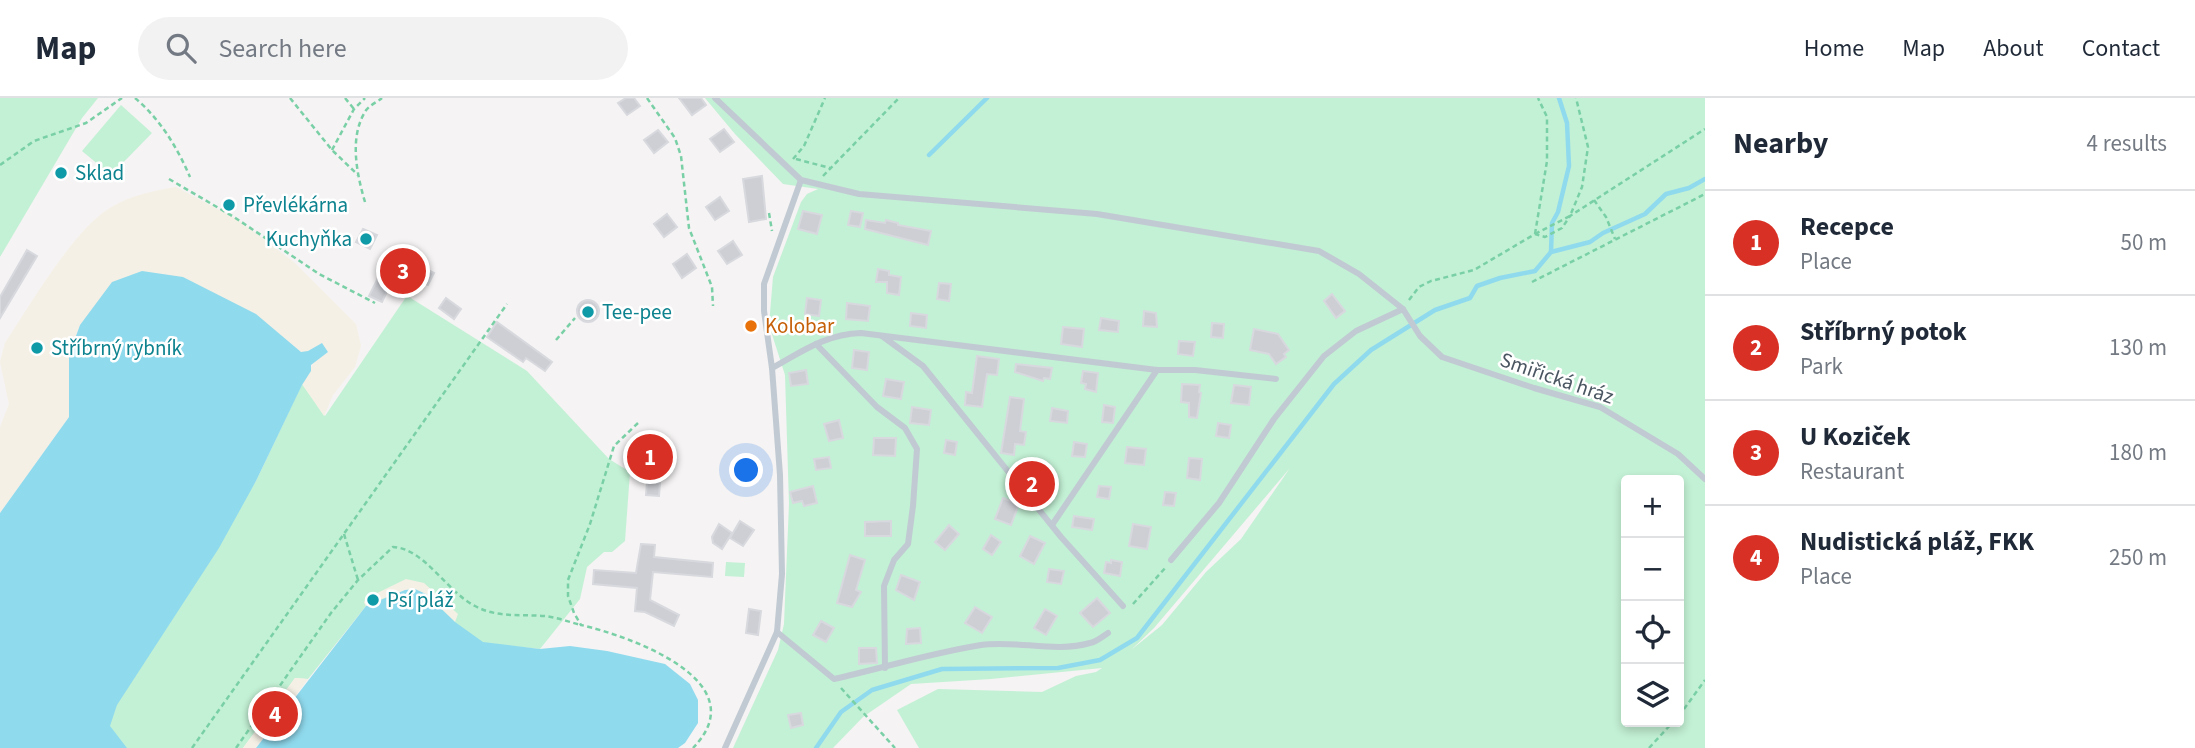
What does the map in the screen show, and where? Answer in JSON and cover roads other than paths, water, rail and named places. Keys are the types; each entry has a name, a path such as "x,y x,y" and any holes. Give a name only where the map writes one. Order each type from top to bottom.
{"lane":[{"path":"715,98 801,180 764,285 764,311 772,368 780,475 782,574 777,632 725,748"},
{"name":"Smiřická hráz","path":"801,180 859,194 1097,214 1319,251 1359,274 1403,309 1420,336 1442,357 1600,407 1678,454 1705,479"},
{"path":"1171,560 1219,503 1274,419 1324,356 1356,331 1403,309"},
{"path":"772,368 842,333 880,335 1157,370 1195,370 1276,379"},
{"path":"880,335 923,366 1061,537 1125,608"},
{"path":"816,344 877,407 905,428 916,449 908,544 894,561 884,586 885,668"},
{"path":"1052,525 1157,370"},
{"path":"777,632 834,679 885,668 921,656 984,645 1004,643 1072,646 1092,643 1108,633"}],"water":[{"name":"Stříbrný rybník","path":"142,271 183,277 256,314 301,352 322,343 328,352 311,365 311,371 256,481 219,548 117,705 110,726 127,748 0,748 0,513 69,417 69,355 80,325 112,282"},
{"path":"415,589 426,594 455,622 483,642 540,649 570,646 665,664 690,684 698,700 698,723 685,743 678,748 256,748 366,606 405,590"}],"waterway":[{"path":"929,155 987,98"},
{"path":"1551,252 1552,223 1558,212 1569,166 1567,123 1559,98"},
{"path":"816,748 841,712 872,690 942,669 1058,668 1100,660 1137,638 1334,384 1371,350 1435,310 1470,298 1477,286 1535,271 1551,252 1590,242 1603,233 1645,214 1666,194 1689,188 1705,179"}],"place":[{"name":"Sklad","path":"61,173"},
{"name":"Převlékárna","path":"229,205"},
{"name":"Kuchyňka","path":"366,239"},
{"name":"U Koziček","path":"403,271"},
{"name":"Tee-pee","path":"588,312"},
{"name":"Kolobar","path":"751,326"},
{"name":"Stříbrný rybník","path":"37,348"},
{"name":"Recepce","path":"650,457"},
{"name":"Stříbrný potok","path":"1032,484"},
{"name":"Psí pláž","path":"373,600"},
{"name":"Nudistická pláž, FKK","path":"275,714"}]}
